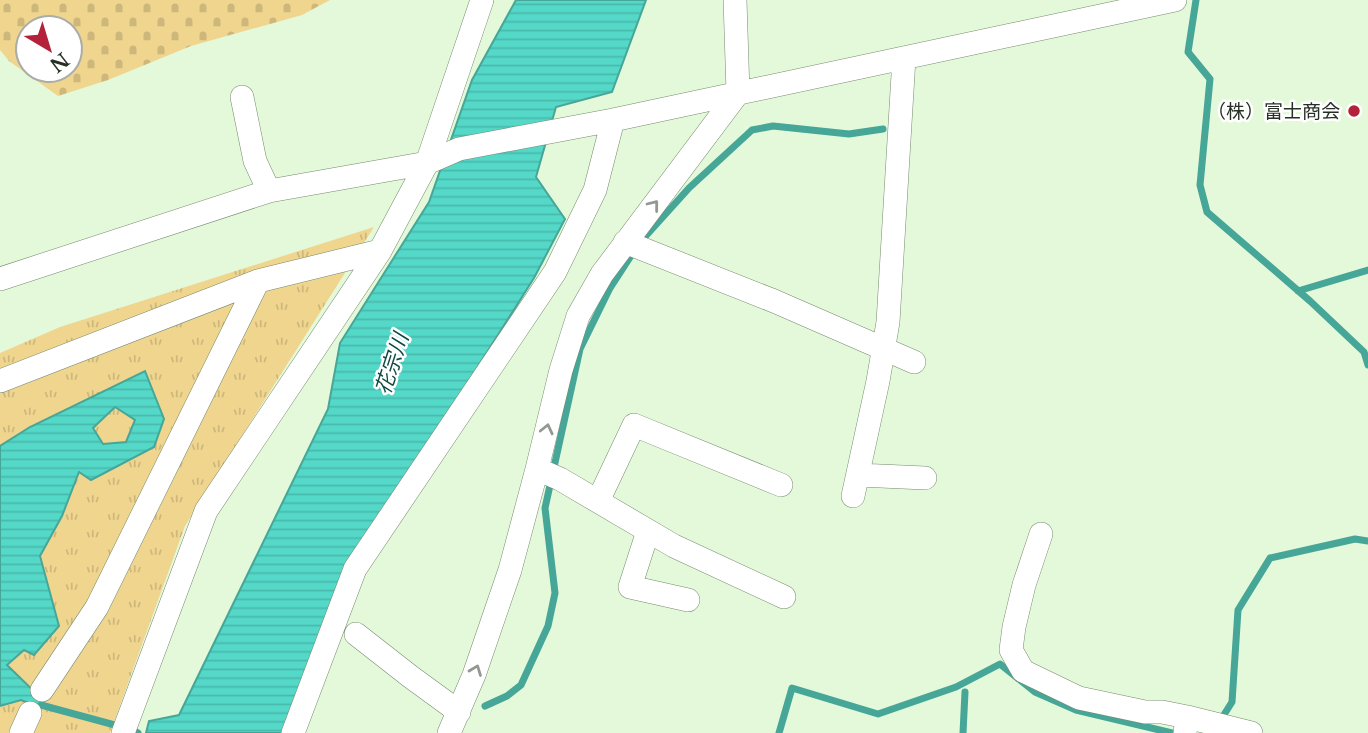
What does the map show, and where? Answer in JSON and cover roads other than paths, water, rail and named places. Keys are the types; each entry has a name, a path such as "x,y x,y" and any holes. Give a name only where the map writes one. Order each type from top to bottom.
{"street":[{"path":"123,733 206,511 380,251 427,163 482,0"},
{"path":"449,733 496,615 537,469 561,370 579,316 602,274 636,247 738,93 735,0"},
{"path":"0,279 269,191 427,163 459,149 613,120 1175,0"},
{"path":"904,58 888,323 856,485 925,478"},
{"path":"242,97 255,161 269,191"},
{"path":"293,733 355,569 555,272 595,190 613,120"},
{"path":"636,247 774,300 914,362"},
{"path":"0,381 258,281 380,251"},
{"path":"42,690 97,607 258,281"},
{"path":"598,501 634,425 781,485"},
{"path":"537,469 560,479 674,546 784,597"},
{"path":"648,531 630,587 688,600"},
{"path":"1041,534 1024,584 1014,627 1011,650 1023,671 1079,698 1145,712 1162,712 1186,725 1251,733"},
{"path":"356,634 459,712"}],"water":[{"name":"花宗川","path":"516,0 646,0 612,92 556,107 536,177 565,219 534,278 347,574 282,733 146,733 149,721 179,715 328,409 340,343 429,202 472,80"},
{"path":"145,371 164,419 154,447 91,480 79,472 62,516 40,556 59,626 34,655 24,650 7,665 44,701 39,707 21,700 0,706 0,446 30,427","holes":["115,407 135,420 126,442 103,444 93,428"]}],"waterway":[{"path":"1196,0 1188,52 1210,79 1200,185 1207,212 1310,301 1364,352 1368,365"},
{"path":"643,239 689,188 752,130 773,126 849,134 883,129"},
{"path":"485,706 507,696 521,685 548,626 555,593 545,508 580,349 610,288 636,248"},
{"path":"1298,291 1368,270"},
{"path":"1220,721 1232,702 1238,610 1270,558 1355,539 1368,541"},
{"path":"779,733 792,688 878,714 956,687 1000,664 1035,692 1076,710 1172,733"},
{"path":"963,733 965,692"},
{"path":"41,705 138,733"}],"place":[{"name":"（株）富士商会","path":"1354,111"}]}
